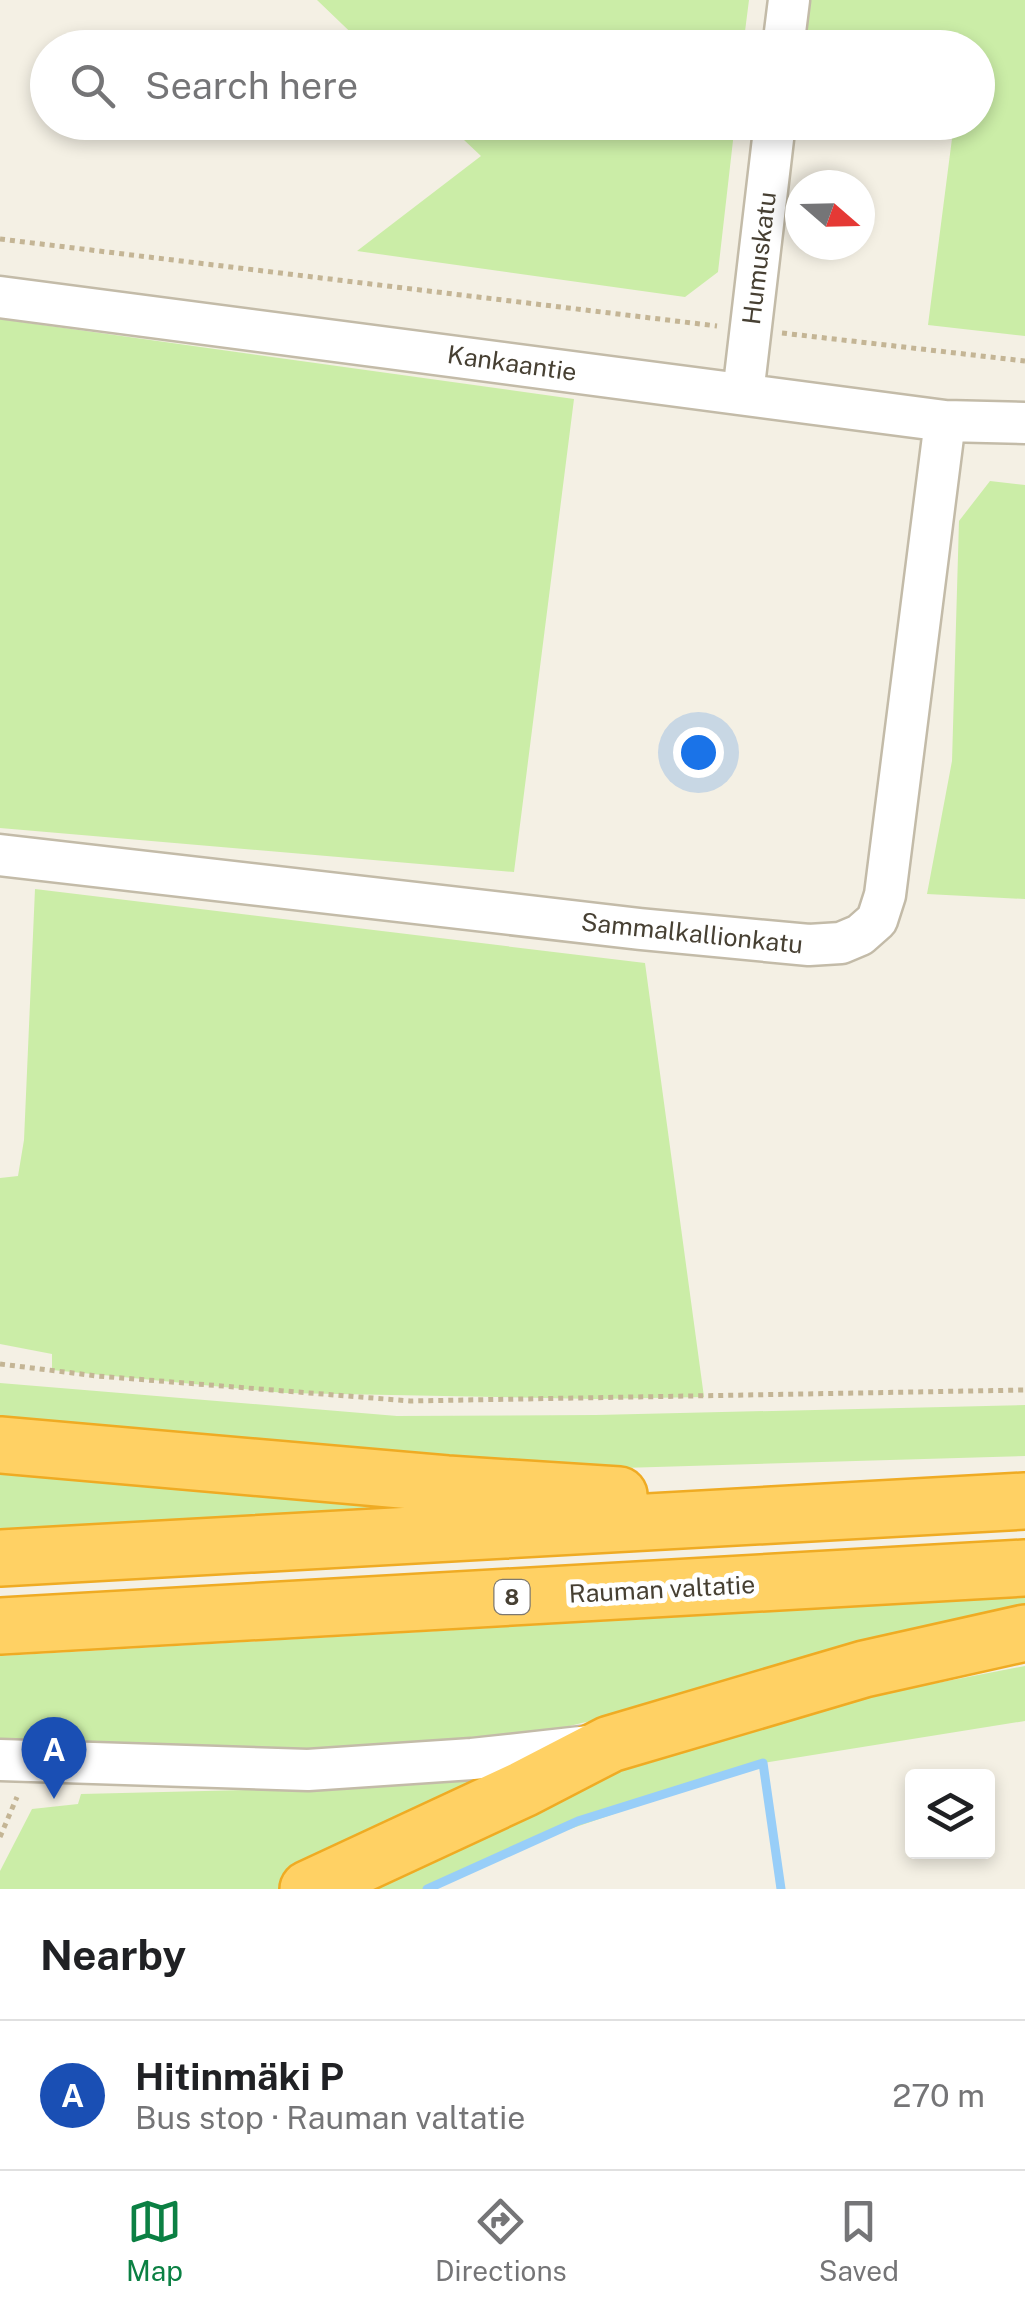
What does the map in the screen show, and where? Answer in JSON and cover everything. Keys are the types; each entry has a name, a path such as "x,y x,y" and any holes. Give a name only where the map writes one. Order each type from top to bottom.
{"highway":[{"path":"0,1445 447,1484 866,1512"},
{"path":"0,1558 1025,1501"},
{"name":"Rauman valtatie","path":"0,1626 1025,1568"},
{"path":"308,1889 610,1744 864,1669 1025,1633"}],"street":[{"path":"785,30 789,0"},
{"name":"Humuskatu","path":"743,394 772,140"},
{"name":"Kankaantie","path":"0,296 945,421 1025,423"},
{"name":"Sammalkallionkatu","path":"0,855 734,938 809,945 841,943 860,936 877,920 885,895 945,421"},
{"path":"0,1760 308,1770 610,1744"}],"path":[{"path":"0,238 1025,361"},
{"path":"0,1364 153,1381 410,1401 1025,1390"},
{"path":"0,1837 17,1797"}],"green space":[{"path":"317,0 749,0 745,30 348,30"},
{"path":"805,0 1025,0 1025,336 928,325 952,140 995,140 995,30 801,30"},
{"path":"464,140 733,140 718,272 685,297 357,251 481,156"},
{"path":"0,319 574,399 514,872 0,828"},
{"path":"990,481 1025,485 1025,899 927,894 952,761 959,521"},
{"path":"35,889 645,963 704,1397 595,1399 285,1393 52,1370 52,1354 0,1344 0,1178 18,1176 24,1140"},
{"path":"0,1383 397,1416 1025,1405 1025,1456 589,1469 0,1431"},
{"path":"0,1465 443,1503 0,1531"},
{"path":"1025,1597 1025,1617 515,1739 303,1754 0,1744 0,1656"},
{"path":"1025,1666 1025,1721 763,1763 529,1843 427,1889 357,1889 577,1780 772,1715"},
{"path":"508,1769 282,1889 0,1889 0,1871 32,1809 78,1804 81,1794 333,1788"}],"waterway":[{"path":"427,1889 578,1821 763,1763 781,1889"}],"place":[{"name":"Hitinmäki P","path":"54,1799"}]}
